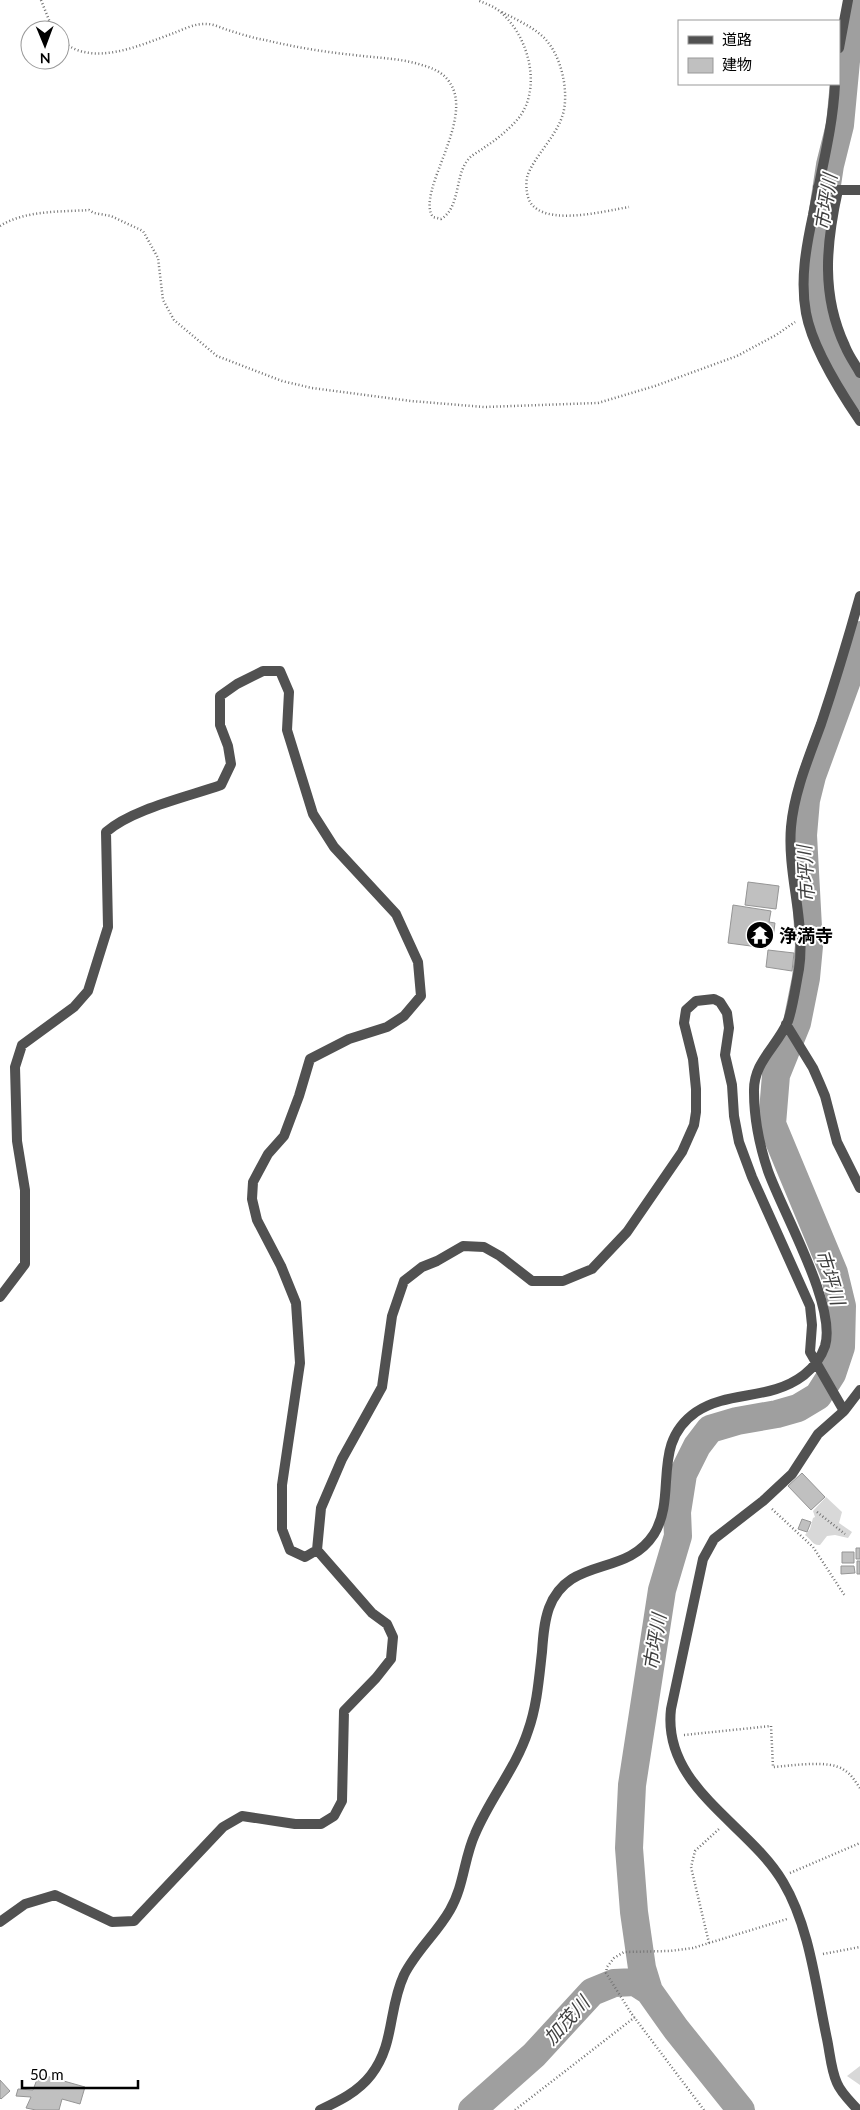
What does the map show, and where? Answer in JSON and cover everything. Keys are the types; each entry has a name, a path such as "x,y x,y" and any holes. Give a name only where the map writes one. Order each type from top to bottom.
{"street":[{"path":"840,43 848,0"},
{"path":"835,85 832,119 805,253 806,314 817,344 845,398 860,421"},
{"path":"818,187 838,190 860,190"},
{"path":"838,190 828,238 827,285 835,321 845,347 860,373"},
{"path":"320,2110 352,2093 370,2077 376,2068 390,2036 394,2004 404,1975 413,1959 442,1923 454,1904 461,1884 467,1854 477,1829 517,1761 527,1734 536,1698 545,1622 556,1595 575,1576 626,1559 650,1540 663,1511 666,1471 672,1442 688,1419 696,1412 716,1403 782,1389 802,1377 817,1363 825,1346 828,1334 822,1298 770,1174 763,1152 754,1101 754,1081 760,1062 786,1024 800,954 791,851 793,812 860,596"},
{"path":"0,1297 25,1264 25,1190 17,1141 15,1067 22,1045 74,1007 88,991 108,926 106,832 116,823 134,814 221,785 231,764 228,746 220,725 220,696 237,684 263,671 280,672 289,692 287,730 313,814 334,847 396,914 418,962 421,996 404,1016 387,1027 349,1039 310,1059 300,1096 284,1136 268,1154 253,1182 252,1199 256,1220 280,1266 296,1303 300,1363 282,1485 282,1529 290,1550 304,1557 318,1550"},
{"path":"0,1922 25,1904 55,1895 112,1922 134,1921 223,1826 242,1816 295,1824 321,1824 334,1816 342,1801 344,1711 376,1678 391,1659 393,1637 387,1624 372,1613 318,1550 321,1508 342,1459 382,1387 392,1316 404,1281 422,1268 463,1246 484,1247 500,1256 532,1282 563,1281 592,1269 628,1232 666,1177 689,1137 695,1118 697,1097 693,1060 685,1033 685,1015 690,1005 701,999 714,999 720,1002 727,1013 729,1028 724,1054 732,1085 736,1128 752,1176 810,1306 812,1325 810,1352 844,1411"},
{"path":"786,1024 817,1076 826,1096 836,1142 860,1188"},
{"path":"858,2110 837,2083 798,1916 780,1877 687,1774 672,1736 671,1709 703,1559 714,1539 764,1501 792,1474 818,1434 844,1411 860,1390"}],"path":[{"path":"41,0 49,20"},
{"path":"477,0 526,25 547,41 553,51 563,80 563,114 554,133 528,175 528,198 534,209 559,216 629,207"},
{"path":"70,47 82,52 111,52 198,25 212,24 263,40 329,52 390,58 422,65 440,72 451,84 456,102 450,138 432,190 430,203 431,214 433,217 440,219 448,212 466,162 472,155 485,148 518,119 526,105 530,90 530,72 526,54 520,37 498,10"},
{"path":"0,226 6,222 37,214 89,210 94,213 111,216 143,231 158,258 163,300 174,320 217,356 282,381 312,388 411,401 484,407 598,403 655,386 737,356 776,335 806,314"},
{"path":"764,1501 813,1547 845,1596"},
{"path":"817,1512 845,1534"},
{"path":"672,1736 771,1726 773,1767 829,1765 843,1768 853,1777 860,1788"},
{"path":"708,1943 691,1867 695,1850 728,1820"},
{"path":"780,1877 860,1843"},
{"path":"704,2110 631,2013 606,1973 607,1967 614,1958 624,1952 681,1950 798,1916"},
{"path":"809,1957 860,1947"},
{"path":"515,2110 635,2017"}],"shaded area":[{"path":"826,1497 842,1512 839,1523 852,1532 848,1538 835,1535 827,1536 818,1545 805,1535 815,1517 813,1511"},
{"path":"860,2066 860,2085 847,2076"}],"building":[{"path":"748,882 779,886 776,909 745,905"},
{"path":"733,905 771,911 769,922 775,923 773,938 767,937 766,948 728,943"},
{"path":"768,950 794,953 792,971 766,967"},
{"path":"802,1473 825,1497 811,1510 788,1486"},
{"path":"802,1519 811,1522 807,1532 798,1529"},
{"path":"856,1548 860,1548 860,1559 856,1559"},
{"path":"842,1552 854,1552 854,1563 842,1563"},
{"path":"857,1561 860,1561 860,1574 857,1574"},
{"path":"841,1566 854,1566 855,1573 841,1574"},
{"path":"39,2074 85,2087 80,2104 62,2099 59,2110 26,2108 31,2097 16,2096 18,2089 33,2090"},
{"path":"0,2080 10,2091 1,2099 0,2098"}],"waterway":[{"name":"市坪川","path":"858,0 846,61 840,125 830,165 815,263 819,319 860,397"},
{"name":"市坪川","path":"649,1991 642,1968 634,1912 629,1848 632,1785 662,1590 678,1536 677,1512 683,1474 697,1446 710,1429 737,1421 798,1408 818,1396 832,1374 841,1347 842,1306 834,1273 772,1124 776,1075 797,1023 806,978 809,946 803,835 806,800 812,776 850,672 860,635"},
{"name":"加茂川","path":"472,2110 534,2055 592,1992 614,1983 635,1982 649,1991 676,2029 741,2110"}],"place":[{"name":"浄満寺","path":"760,935"}]}
